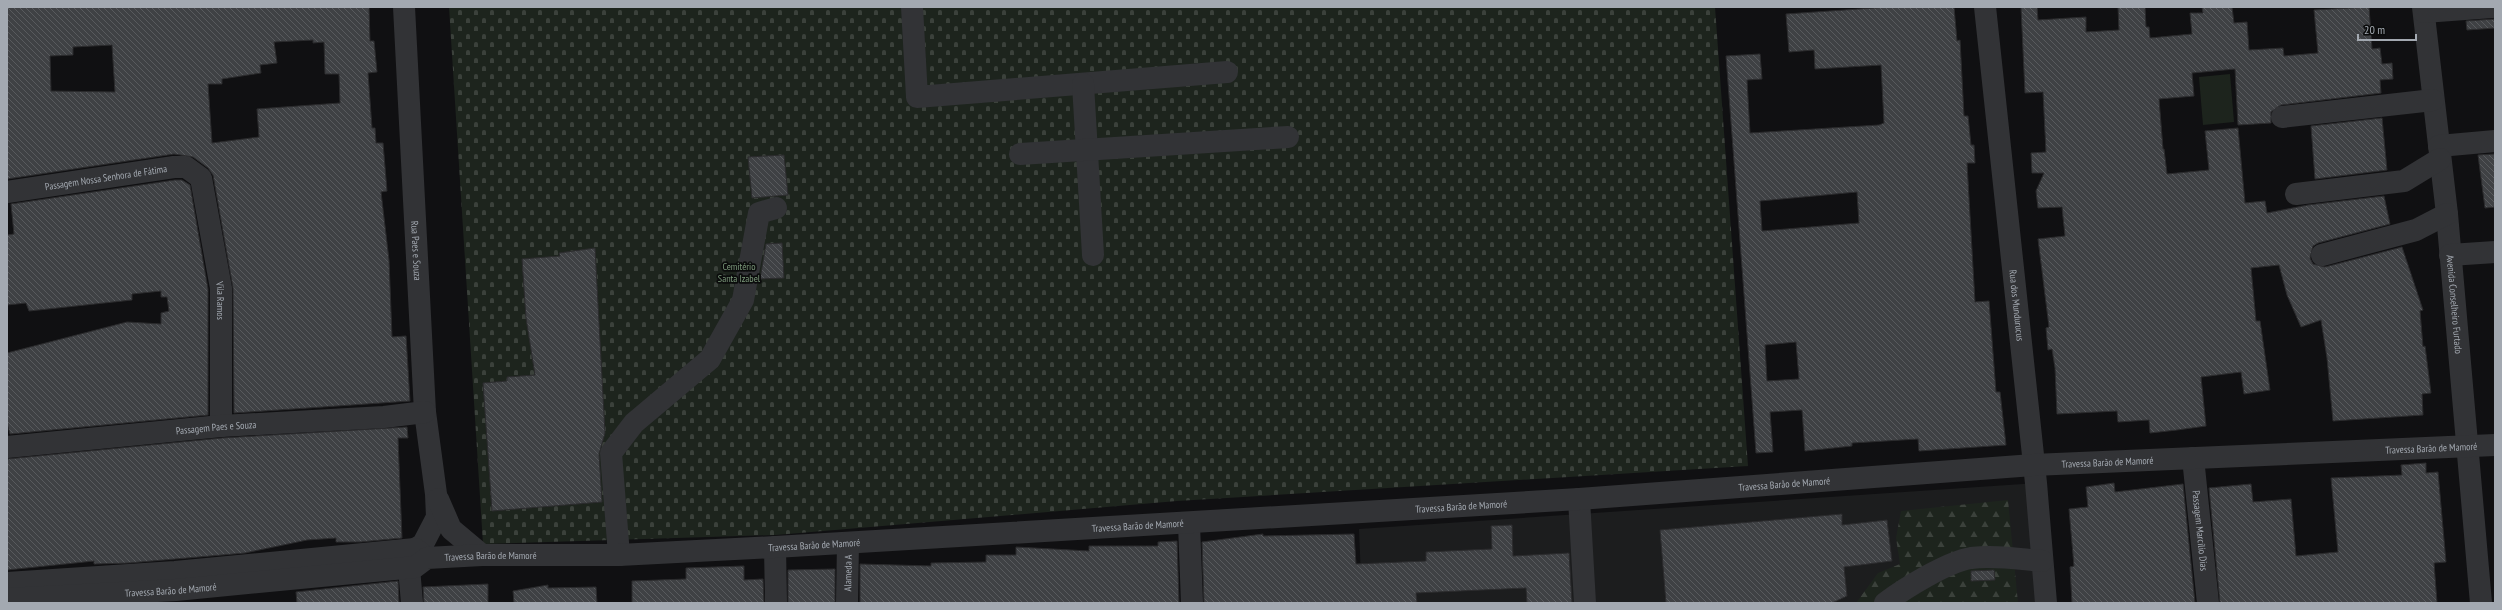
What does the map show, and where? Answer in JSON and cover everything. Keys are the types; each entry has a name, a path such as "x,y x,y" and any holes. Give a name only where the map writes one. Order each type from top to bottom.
{"street":[{"name":"Rua Paes e Souza","path":"404,7 425,412 436,494 437,517 417,558"},
{"path":"912,7 917,97 1227,72"},
{"name":"Rua dos Mundurucus","path":"1985,7 2046,603"},
{"path":"2424,9 2492,7"},
{"name":"Avenida Conselheiro Furtado","path":"2424,9 2433,100 2447,214 2466,446 2481,603"},
{"path":"1083,84 1093,255"},
{"path":"2282,117 2433,100"},
{"path":"1020,154 1087,151 1288,137"},
{"path":"2296,194 2404,181 2439,152 2495,141"},
{"name":"Passagem Nossa Senhora de Fátima","path":"7,192 174,167 186,167 201,178"},
{"name":"Vila Ramos","path":"201,178 221,288 221,426"},
{"path":"619,555 611,453 634,424 710,359 743,300 759,213 776,208"},
{"path":"2322,255 2416,230 2447,214"},
{"path":"2450,255 2495,252"},
{"name":"Passagem Paes e Souza","path":"7,447 221,426 384,417 425,412"},
{"name":"Travessa Barão de Mamoré","path":"7,599 176,588 417,558 482,555 619,555 848,543 1189,524 1579,499 2033,465 2495,444"},
{"name":"Passagem Marcílio Dias","path":"2193,458 2208,603"},
{"name":"Rua Paes e Souza","path":"436,494 451,529 482,555"},
{"path":"1579,499 1585,603"},
{"path":"1189,524 1192,603"},
{"name":"Alameda A","path":"847,603 848,543"},
{"path":"775,547 776,603"},
{"path":"1885,603 1906,587 1970,558 1996,557 2042,561"},
{"path":"412,603 417,558"},
{"name":"Travessa Barão de Mamoré","path":"7,583 176,588"}],"shaded area":[{"path":"2036,483 2046,603 1362,603 1359,529"}],"green space":[{"name":"Cemitério Santa Izabel","path":"449,7 1715,7 1748,466 1177,501 776,535 483,544"},
{"path":"2230,74 2234,122 2203,125 2199,77"},
{"path":"2008,500 2018,603 1856,603 1878,573 1900,564 1896,538 1901,511"}],"building":[{"path":"7,7 369,7 370,41 374,41 377,72 368,73 372,128 375,128 376,143 383,143 387,191 381,192 389,260 392,337 406,336 410,401 234,413 233,288 213,175 208,168 193,157 174,154 7,179","holes":["313,40 313,43 324,42 325,74 339,74 340,103 257,109 259,137 212,143 208,84 222,84 222,79 261,73 260,65 277,63 274,42","112,45 115,92 51,91 50,56 73,55 73,47"]},
{"path":"1889,7 1954,7 1957,41 1960,40 1964,116 1968,116 1971,145 1974,145 1975,163 1967,163 1975,302 1989,301 1996,392 2000,392 2006,445 1919,451 1918,439 1852,443 1852,446 1805,451 1802,410 1770,412 1773,452 1756,453 1726,56 1760,54 1762,79 1747,80 1750,133 1879,125 1884,123 1881,65 1815,69 1814,50 1789,52 1786,14","holes":["1857,192 1859,223 1762,231 1760,201","1796,342 1799,379 1767,381 1765,345"]},
{"path":"2021,7 2037,7 2038,20 2086,17 2086,32 2119,30 2118,7 2145,7 2146,27 2149,27 2150,38 2192,34 2190,13 2203,13 2202,7 2232,7 2234,23 2247,22 2249,50 2283,48 2284,56 2318,53 2314,10 2369,7 2372,49 2380,48 2382,64 2392,63 2393,79 2380,80 2381,93 2281,105 2271,112 2271,123 2238,125 2235,69 2192,73 2194,96 2159,99 2163,149 2167,174 2209,170 2205,131 2238,128 2245,203 2265,201 2267,213 2308,205 2384,196 2390,224 2318,243 2313,246 2310,258 2313,264 2325,267 2402,247 2423,310 2420,311 2423,347 2425,346 2431,393 2422,394 2423,415 2333,421 2327,358 2321,320 2301,327 2287,295 2279,265 2251,268 2256,321 2260,321 2270,390 2244,394 2241,372 2201,377 2206,426 2177,430 2150,433 2149,420 2118,422 2117,411 2057,414 2055,368 2052,349 2048,350 2046,328 2049,327 2038,239 2065,236 2062,207 2038,208 2036,191 2044,173 2032,173 2031,153 2046,152 2043,92 2025,93"},
{"path":"2495,19 2495,28 2467,30 2466,21"},
{"path":"2382,118 2387,170 2315,179 2311,126"},
{"path":"2495,154 2495,207 2485,208 2478,155"},
{"path":"784,155 788,195 752,198 748,157"},
{"path":"182,180 190,185 208,289 208,415 10,434 7,423 7,353 127,322 161,324 161,313 169,311 167,297 161,297 161,291 132,294 132,300 29,311 26,303 7,305 7,235 14,234 11,204"},
{"path":"782,243 784,278 760,279 766,244"},
{"path":"595,248 605,433 599,454 602,502 492,511 483,383 507,381 507,377 535,375 526,318 522,259 560,256 559,253"},
{"path":"407,427 408,438 398,438 402,538 360,542 336,542 336,538 307,540 245,553 128,563 94,564 94,561 7,570 7,459 222,438"},
{"path":"2426,463 2426,473 2438,472 2446,562 2434,563 2437,603 2220,603 2209,488 2251,484 2253,502 2291,499 2296,556 2338,552 2331,478 2402,475 2401,465"},
{"path":"2114,483 2115,492 2183,484 2195,603 2072,603 2070,567 2074,566 2069,509 2088,507 2086,487"},
{"path":"1842,514 1842,525 1887,520 1892,561 1844,567 1847,596 1832,603 1666,603 1660,530"},
{"path":"1512,525 1513,556 1569,553 1572,603 1527,603 1526,588 1416,593 1417,603 1204,603 1202,542 1263,534 1263,536 1354,534 1356,564 1426,561 1426,552 1492,549 1491,526"},
{"path":"1177,541 1179,603 860,603 860,564 931,566 931,563 986,562 986,555 1016,555 1016,547 1089,551 1089,546 1158,546 1158,542"},
{"path":"744,566 744,580 763,579 764,603 632,603 632,581 686,579 686,568"},
{"path":"835,569 835,603 788,603 788,570"},
{"path":"1994,570 1995,580 1971,581 1971,571"},
{"path":"398,581 399,603 297,603 296,592"},
{"path":"488,584 488,603 424,603 423,587"},
{"path":"548,585 548,588 596,587 597,603 514,603 513,591"}]}
